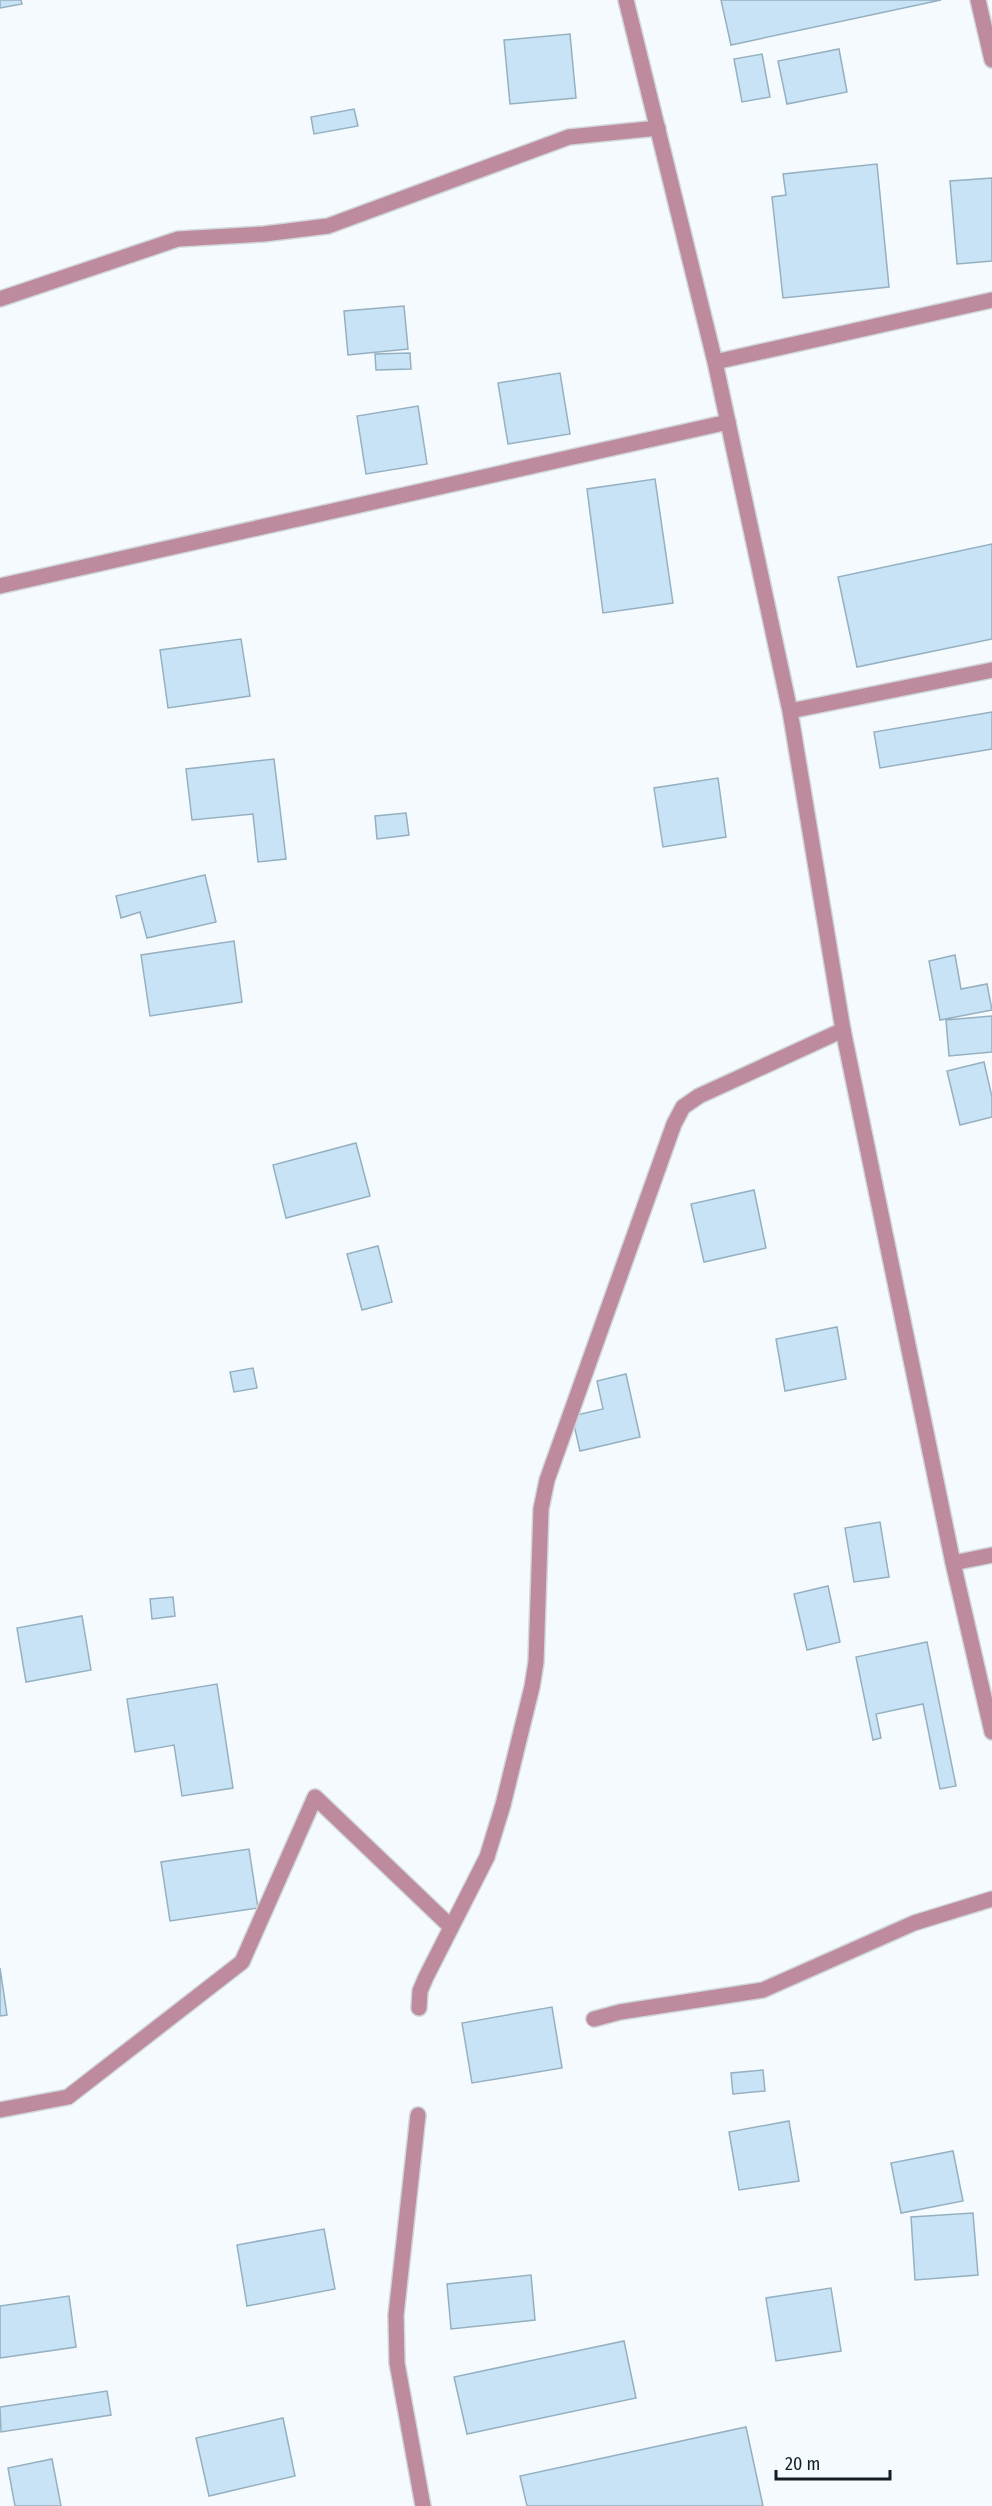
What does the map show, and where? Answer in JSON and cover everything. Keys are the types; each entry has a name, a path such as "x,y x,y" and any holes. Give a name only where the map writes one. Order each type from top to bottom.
{"street":[{"path":"626,0 715,362 790,711 843,1030 953,1563 992,1732"},
{"path":"978,0 992,60"},
{"path":"0,299 178,239 264,234 328,226 568,137 658,128"},
{"path":"715,362 992,300"},
{"path":"0,586 728,422"},
{"path":"790,711 992,670"},
{"path":"419,2008 420,1991 487,1857 503,1805 536,1662 541,1509 547,1479 674,1124 683,1107 699,1096 843,1030"},
{"path":"953,1563 992,1555"},
{"path":"0,2110 68,2097 242,1962 315,1797 452,1927"},
{"path":"594,2019 620,2012 763,1990 914,1923 992,1899"},
{"path":"418,2115 395,2340 397,2363 423,2506"}],"building":[{"path":"0,0 21,0 22,4 0,8"},
{"path":"721,0 941,0 731,45"},
{"path":"570,34 576,98 510,104 504,40"},
{"path":"839,49 847,92 787,104 778,61"},
{"path":"762,54 770,97 742,102 734,59"},
{"path":"354,109 358,126 314,134 311,117"},
{"path":"877,164 889,287 783,298 772,197 786,195 783,174"},
{"path":"992,178 992,261 957,264 950,181"},
{"path":"404,306 408,349 348,355 344,311"},
{"path":"410,353 411,369 376,370 375,354"},
{"path":"560,373 570,434 508,444 498,383"},
{"path":"418,406 427,464 366,474 357,416"},
{"path":"655,479 673,603 603,613 587,489"},
{"path":"992,544 992,639 857,667 838,577"},
{"path":"241,639 250,696 168,708 160,650"},
{"path":"992,712 992,749 880,768 874,732"},
{"path":"274,759 286,859 258,862 253,814 192,820 186,769"},
{"path":"718,778 726,837 663,847 654,788"},
{"path":"406,813 409,835 377,839 375,816"},
{"path":"205,875 216,922 147,938 140,912 121,918 116,896"},
{"path":"234,941 242,1002 150,1016 141,955"},
{"path":"955,955 961,989 987,984 992,1010 940,1020 929,961"},
{"path":"992,1016 992,1052 949,1056 946,1020"},
{"path":"984,1062 992,1097 992,1117 960,1125 947,1071"},
{"path":"356,1143 370,1196 286,1218 273,1165"},
{"path":"754,1190 766,1248 704,1262 691,1204"},
{"path":"378,1246 392,1302 362,1310 347,1254"},
{"path":"837,1327 846,1379 785,1391 776,1339"},
{"path":"253,1368 257,1388 234,1392 230,1372"},
{"path":"626,1374 640,1437 580,1451 572,1416 603,1409 597,1381"},
{"path":"880,1522 889,1577 854,1582 845,1528"},
{"path":"828,1586 840,1642 807,1650 794,1594"},
{"path":"173,1597 175,1616 152,1619 150,1599"},
{"path":"82,1616 91,1670 26,1682 17,1628"},
{"path":"927,1642 956,1786 940,1789 923,1704 876,1714 881,1738 873,1740 856,1657"},
{"path":"217,1684 233,1788 182,1796 174,1745 135,1752 127,1699"},
{"path":"249,1849 258,1908 170,1921 161,1862"},
{"path":"0,1968 7,2015 0,2016"},
{"path":"552,2007 562,2068 472,2083 462,2023"},
{"path":"763,2070 765,2091 733,2094 731,2073"},
{"path":"789,2121 799,2181 739,2190 729,2132"},
{"path":"953,2151 963,2201 901,2213 891,2163"},
{"path":"973,2213 978,2275 915,2280 911,2217"},
{"path":"324,2229 335,2289 247,2306 237,2245"},
{"path":"531,2275 535,2320 451,2329 447,2284"},
{"path":"831,2288 841,2351 776,2361 766,2298"},
{"path":"69,2296 76,2347 0,2358 0,2306"},
{"path":"624,2341 636,2398 467,2434 454,2377"},
{"path":"107,2391 111,2415 1,2432 0,2407"},
{"path":"283,2418 295,2476 209,2496 196,2438"},
{"path":"746,2427 763,2506 527,2506 520,2476"},
{"path":"52,2459 61,2506 15,2506 8,2468"}]}
